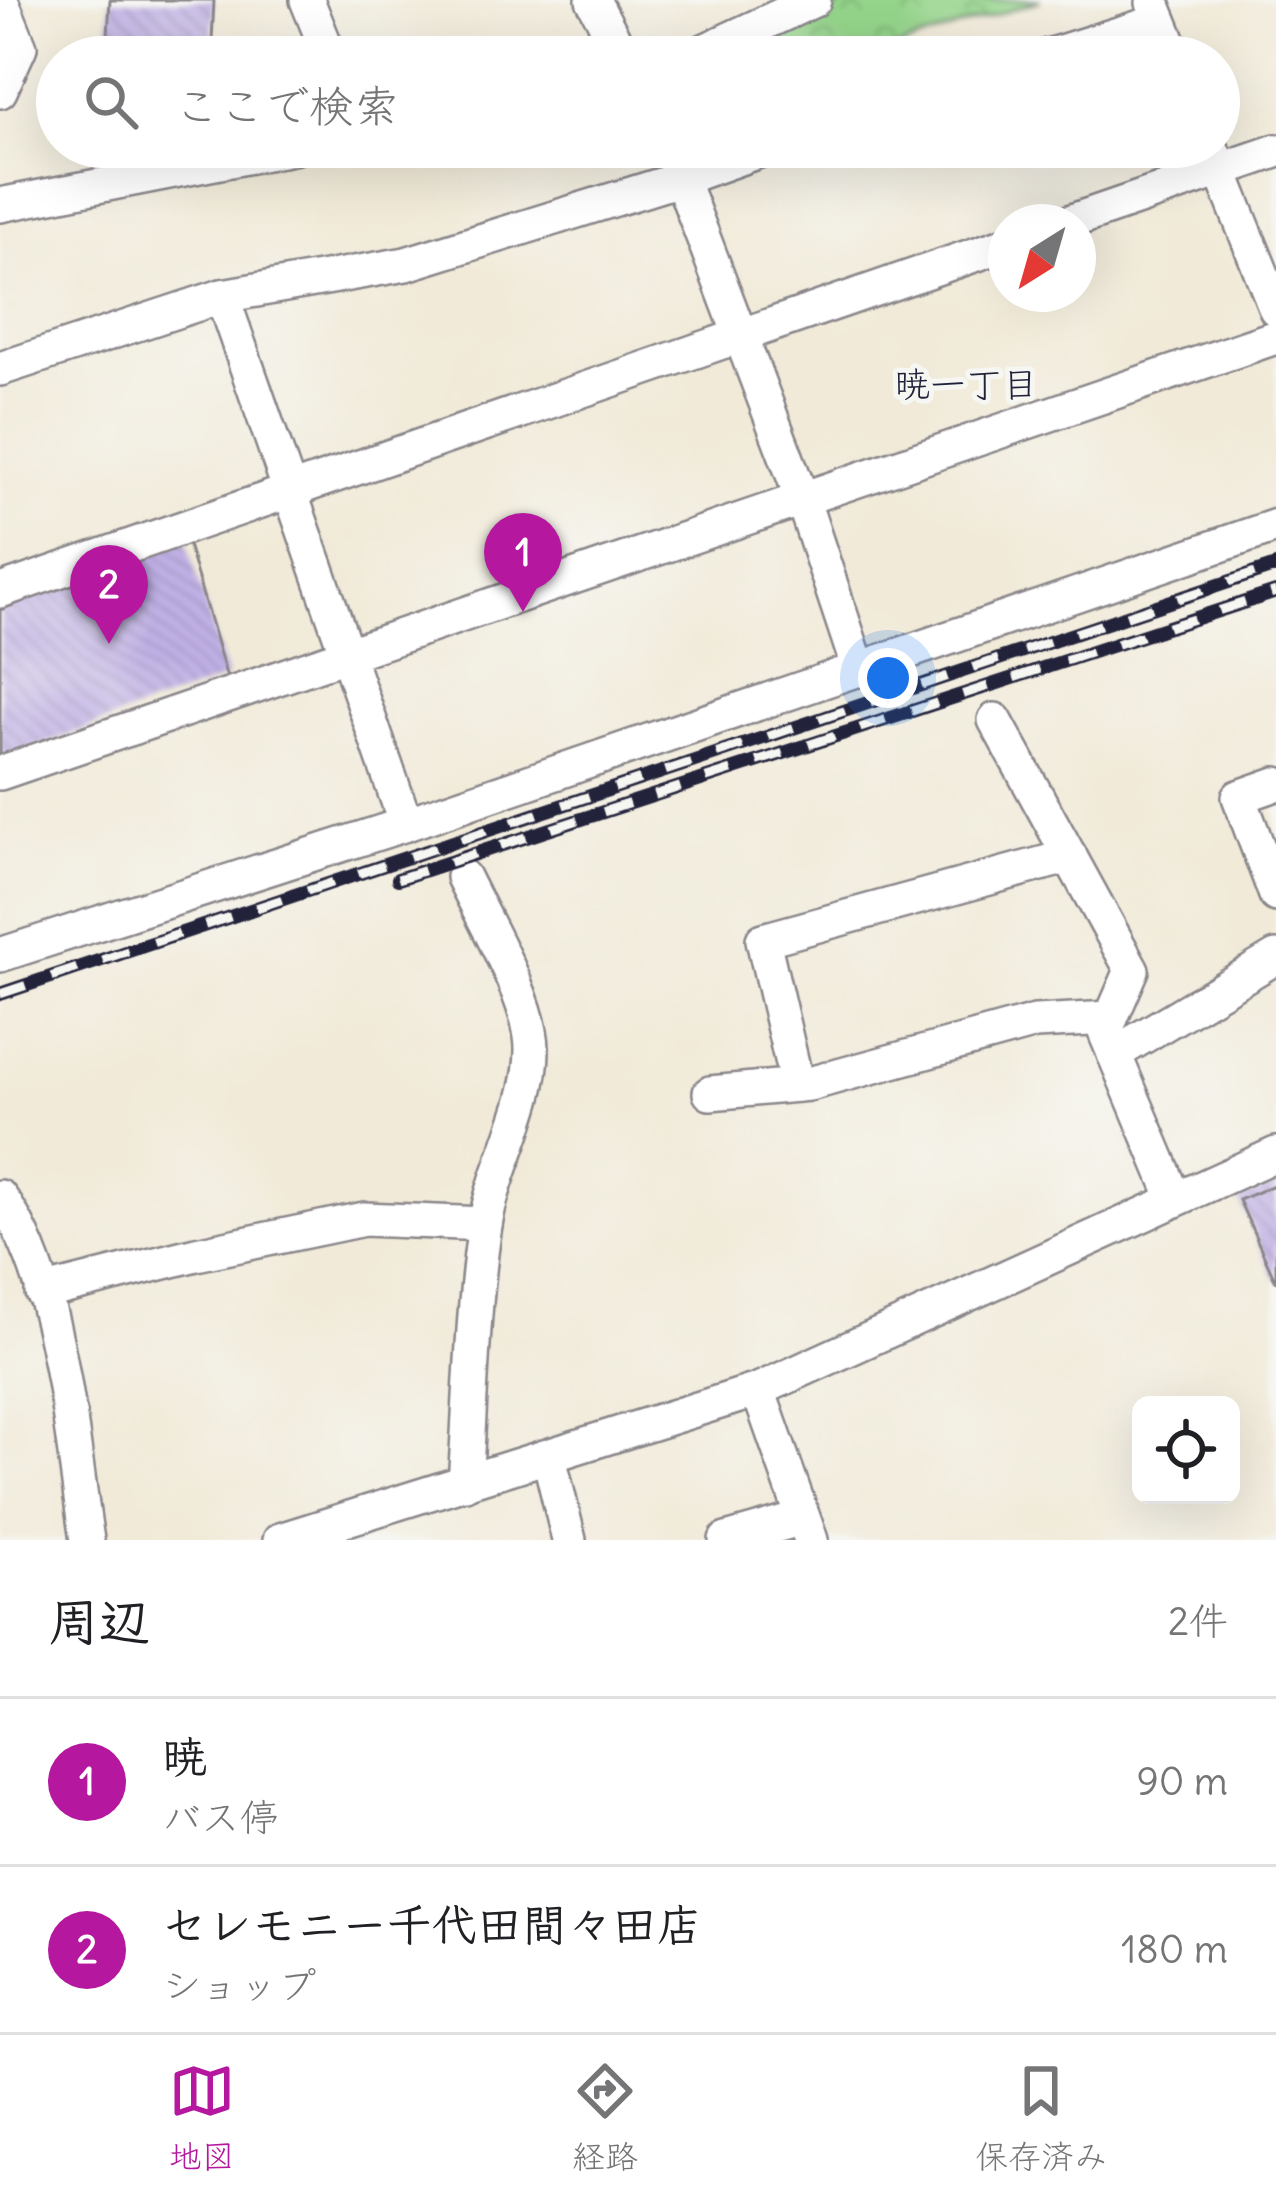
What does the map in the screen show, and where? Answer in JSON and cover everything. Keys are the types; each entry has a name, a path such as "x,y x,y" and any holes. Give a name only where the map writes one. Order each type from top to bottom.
{"street":[{"path":"0,91 20,47 1,0"},
{"path":"308,0 322,36"},
{"path":"593,0 612,36"},
{"path":"736,36 811,1"},
{"path":"1095,36 1156,10"},
{"path":"1240,156 1276,151"},
{"path":"0,205 189,168"},
{"path":"678,168 860,670"},
{"path":"0,369 222,296 406,264 711,168"},
{"path":"1096,210 1195,168"},
{"path":"1220,168 1276,309"},
{"path":"0,591 988,250"},
{"path":"222,296 406,824"},
{"path":"0,772 1276,337"},
{"path":"0,955 406,824 1276,526"},
{"path":"995,720 1132,970 1105,1032 1175,1199"},
{"path":"1276,784 1239,797 1276,895"},
{"path":"796,1085 763,940 1070,856"},
{"path":"463,878 517,991 532,1046 525,1097 485,1224 465,1483"},
{"path":"1114,1054 1276,957"},
{"path":"710,1093 796,1085 1035,1022 1112,1018"},
{"path":"280,1540 758,1390 1276,1154"},
{"path":"0,1197 12,1214 43,1293 87,1540"},
{"path":"43,1293 196,1254 364,1220 485,1224"},
{"path":"726,1540 807,1529 758,1390"},
{"path":"549,1456 569,1540"}],"green space":[{"path":"845,0 1041,0 933,36 784,36 833,12"}],"building":[{"path":"110,0 214,0 212,36 108,36"},
{"path":"186,538 227,678 0,760 0,610"},
{"path":"1276,1184 1276,1282 1239,1200"}],"railway":[{"path":"0,994 1276,566"},
{"path":"398,879 1276,592"}],"place":[{"name":"暁","path":"523,612"},
{"name":"セレモニー千代田間々田店","path":"109,644"}],"district":[{"name":"暁一丁目","path":"966,384"}]}
